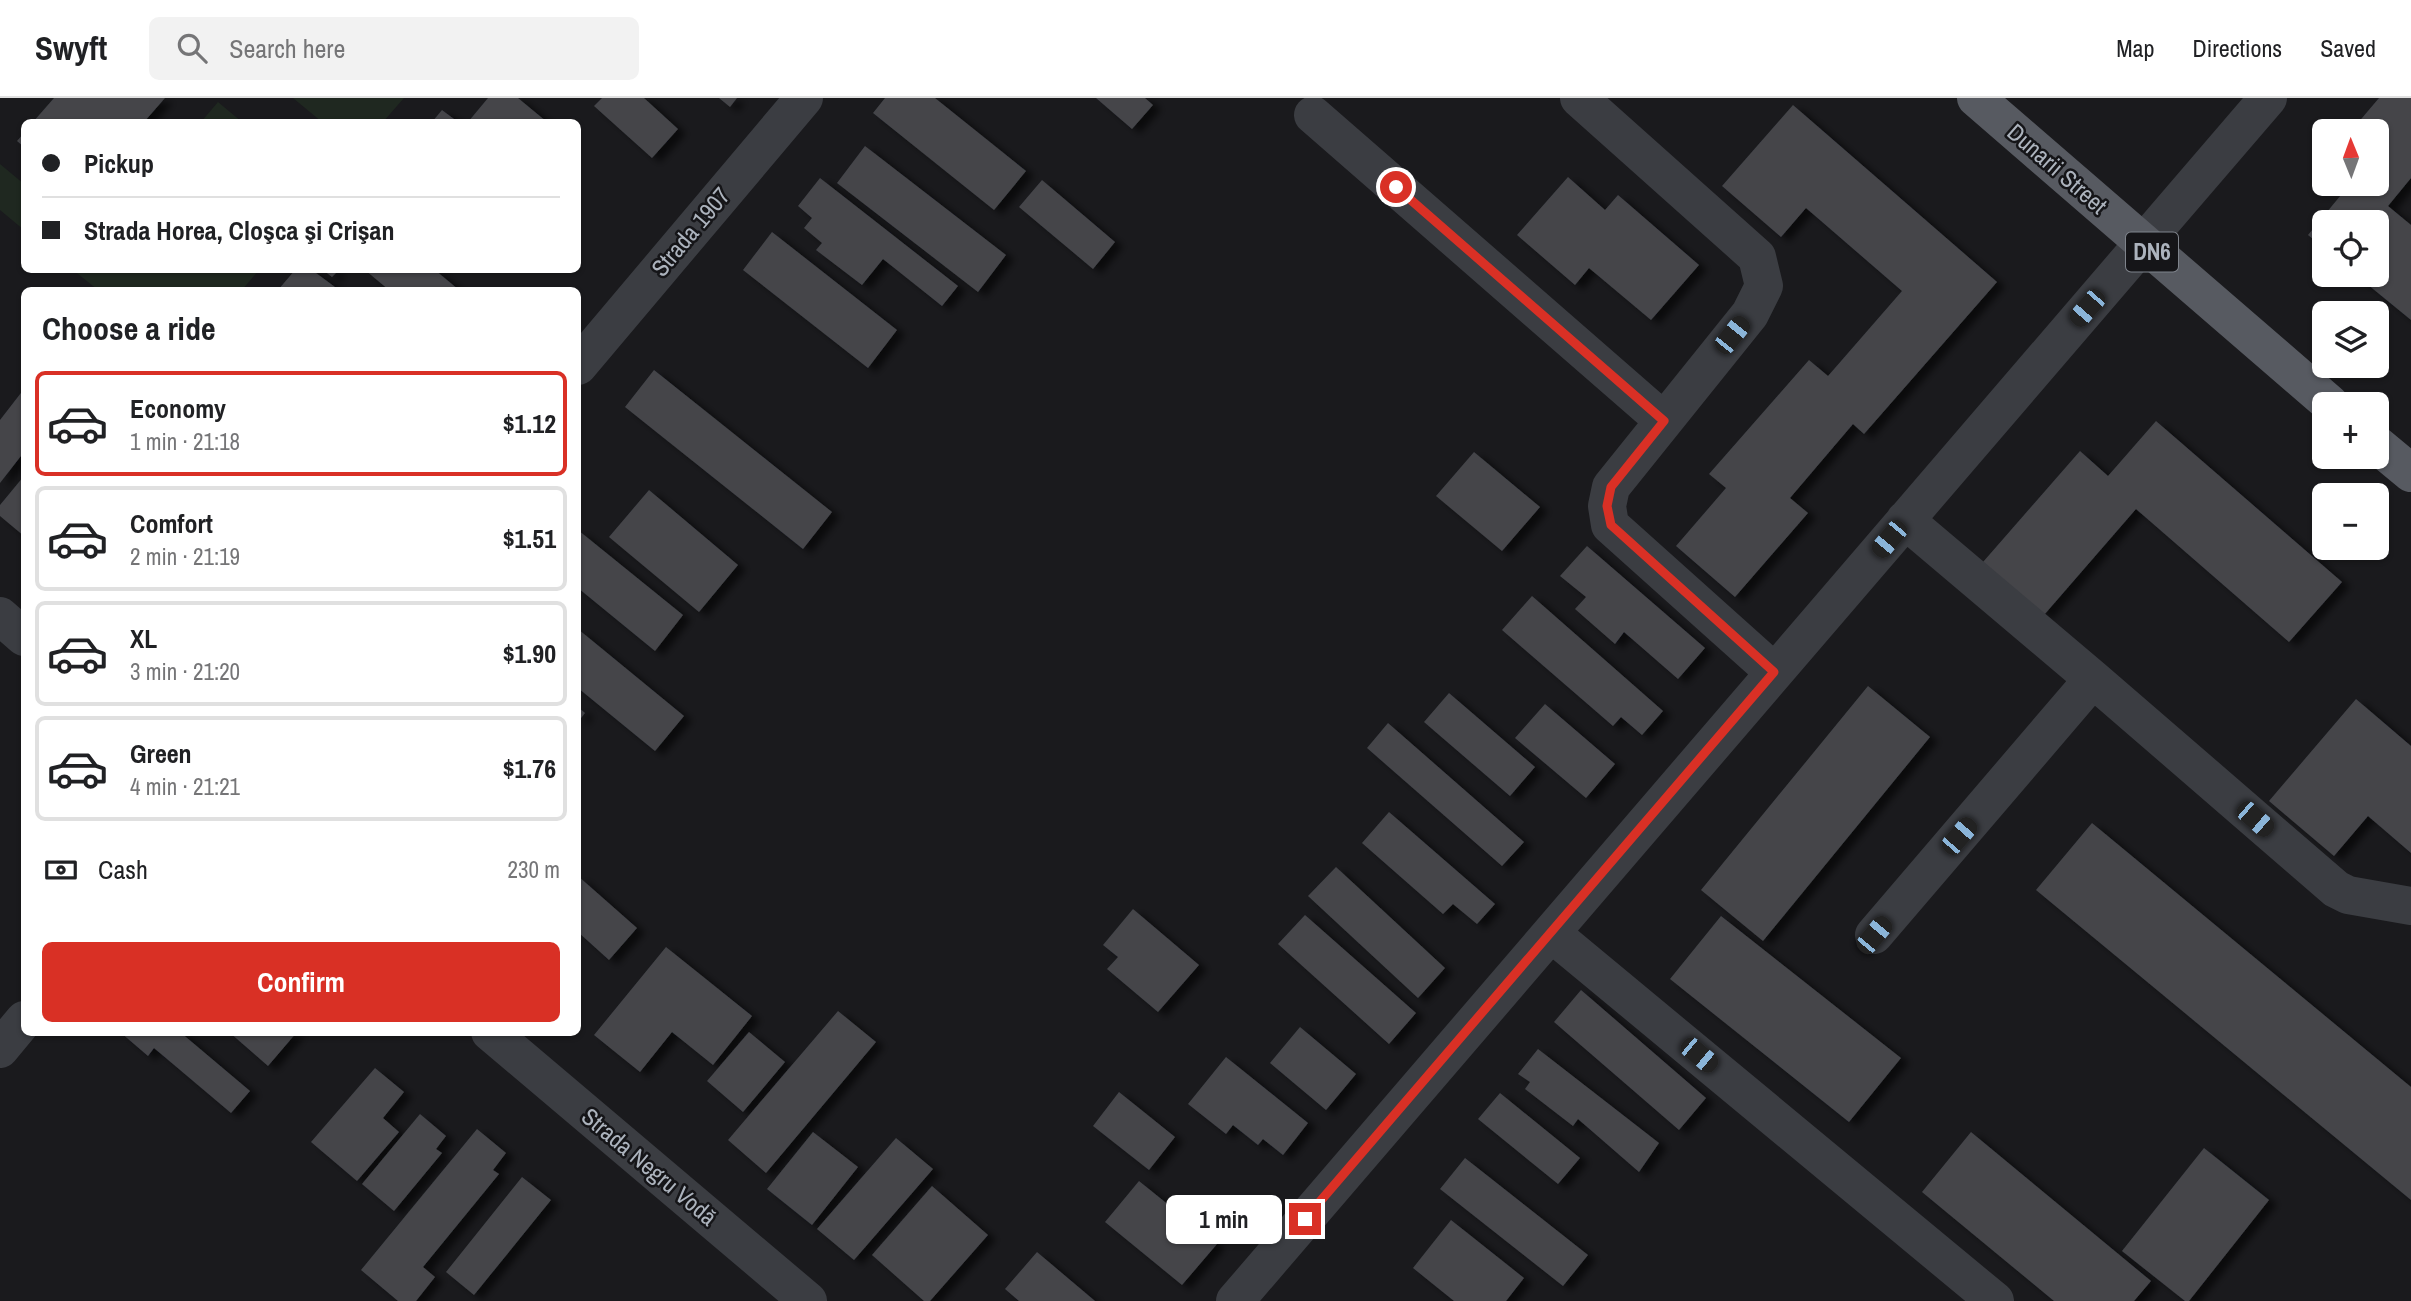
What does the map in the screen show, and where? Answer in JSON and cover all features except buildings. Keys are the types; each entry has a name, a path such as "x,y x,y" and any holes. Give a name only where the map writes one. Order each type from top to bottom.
{"main road":[{"name":"Dunarii Street","path":"1976,98 2316,392"},
{"path":"2389,455 2411,473"}],"street":[{"name":"Strada 1907","path":"581,362 804,98"},
{"path":"1579,98 1757,257 1764,286 1749,314 1611,487 1607,506 1611,525 1774,672"},
{"path":"1235,1301 2268,98"},
{"path":"1313,115 1664,421"},
{"path":"1905,520 2336,889 2348,895 2411,906"},
{"path":"0,616 21,634"},
{"path":"1874,935 2093,679"},
{"path":"1551,933 1995,1301"},
{"path":"0,1049 21,1024"},
{"name":"Strada Negru Vodă","path":"495,1036 808,1301"}],"shaded area":[{"path":"293,98 404,98 386,119 318,119"},
{"path":"218,102 238,119 204,119"},
{"path":"0,164 21,182 21,228 0,210"},
{"path":"77,273 256,273 245,287 94,287"}],"route":[{"path":"1305,1219 1774,672 1611,525 1607,506 1611,487 1664,421 1396,187"}]}
